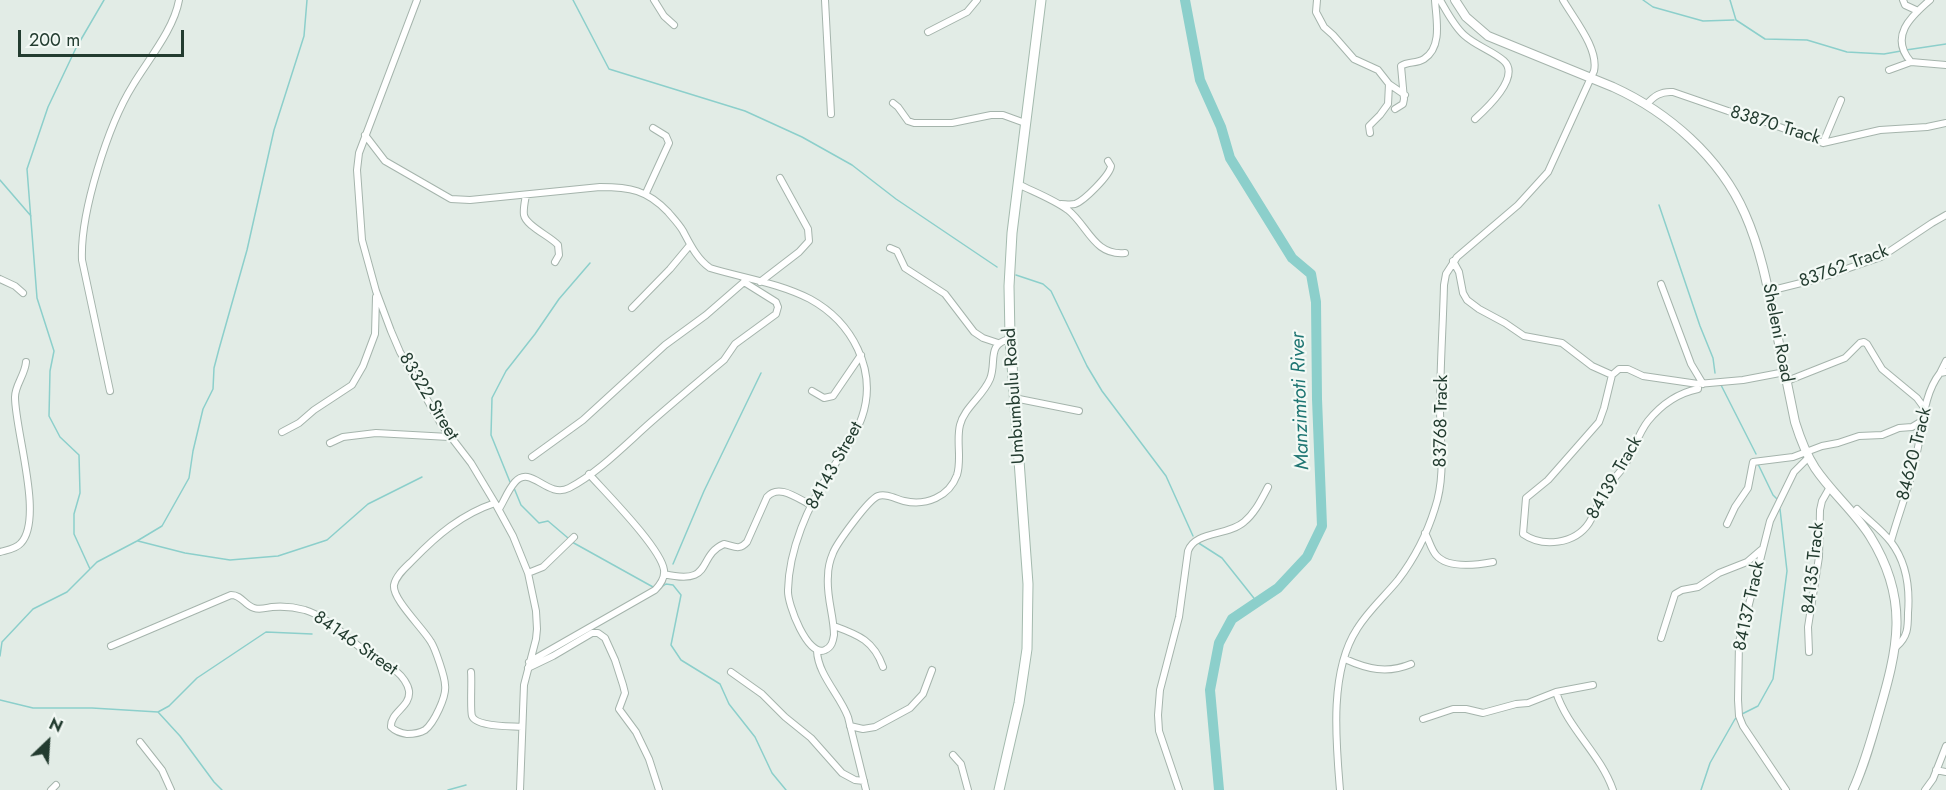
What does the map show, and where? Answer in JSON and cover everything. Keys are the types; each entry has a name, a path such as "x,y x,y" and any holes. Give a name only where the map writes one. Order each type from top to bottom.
{"main road":[{"name":"Umbumbulu Road","path":"999,790 1024,674 1028,620 1028,584 1010,339 1009,286 1012,233 1041,0"}],"street":[{"path":"110,391 82,260 87,215 97,171 123,103 174,16 179,0"},
{"name":"83322 Street","path":"417,0 365,135 358,160 362,238 376,291 400,352 449,437 471,463 495,502 513,536 528,573 536,611 537,629 524,685 520,790"},
{"path":"654,0 664,16 674,25"},
{"path":"825,0 831,114"},
{"path":"928,32 967,12 977,0"},
{"path":"1317,0 1316,12 1324,27 1333,34 1345,50 1362,64 1378,70 1389,84 1405,95"},
{"path":"1395,109 1403,104 1405,95 1402,65 1426,58 1435,44 1437,24 1435,0"},
{"path":"1440,0 1461,33 1507,65 1504,86 1497,97 1474,119"},
{"name":"Sheleni Road","path":"1455,0 1466,17 1488,36 1627,93 1665,117 1702,150 1734,194 1744,213 1762,258 1795,422 1808,454 1830,487 1856,516 1870,537 1889,576 1897,617 1896,646 1889,676 1864,764 1853,790"},
{"path":"1563,0 1594,54 1595,64 1591,77 1548,172 1518,205 1453,261 1459,272 1462,291 1466,297 1491,317 1508,324 1524,336 1562,343 1588,363 1612,375 1624,368 1643,376 1700,385 1786,376 1845,358 1860,343 1864,342 1882,369 1917,398 1925,409"},
{"path":"1904,0 1905,5 1918,11"},
{"path":"1911,62 1903,50 1902,38 1907,22 1930,0"},
{"path":"1889,70 1911,62 1946,65"},
{"path":"1370,133 1369,126 1388,104 1389,84"},
{"name":"83870 Track","path":"1646,105 1658,94 1673,92 1823,143 1880,130 1927,127 1946,123"},
{"path":"1823,143 1841,100"},
{"path":"893,103 908,121 914,123 952,123 991,115 1003,115 1025,123"},
{"path":"646,194 669,143 666,136 653,128"},
{"name":"84143 Street","path":"365,135 386,161 451,199 470,200 600,187 618,187 646,194 680,227 702,262 710,268 809,299 844,328 861,355 866,368 868,385 866,402 862,419 811,505 794,553 788,599 797,624 817,651 819,663 844,706 866,790"},
{"path":"1057,203 1073,204 1081,201 1109,174 1111,166 1108,161"},
{"path":"760,282 799,252 809,241 808,229 780,178"},
{"path":"1018,184 1057,203 1073,215 1101,247 1114,254 1125,253"},
{"path":"526,195 525,218 528,223 558,244 559,255 555,262"},
{"name":"83762 Track","path":"1768,291 1818,279 1881,257 1946,215"},
{"path":"632,308 670,269 690,244"},
{"path":"890,248 897,251 903,266 908,271 933,284 945,294 974,332 998,343 1010,339"},
{"name":"83768 Track","path":"1341,790 1336,737 1339,684 1348,646 1356,630 1414,557 1436,507 1440,486 1444,285 1446,274 1453,261"},
{"path":"0,279 15,286 23,293"},
{"path":"499,509 514,484 521,477 530,476 548,488 561,490 589,474 624,447 724,360 735,344 776,315 778,307 776,302 745,280 706,315 665,345 583,420 531,457"},
{"path":"1661,284 1700,385"},
{"path":"282,432 347,389 356,378 375,334 376,291"},
{"path":"817,651 823,651 833,643 834,626 828,576 834,550 866,506 876,497 885,495 905,501 921,502 937,498 947,492 958,468 960,425 985,389 992,373 998,343"},
{"path":"812,391 824,398 833,396 861,355"},
{"name":"84620 Track","path":"1891,542 1917,452 1925,409 1935,381 1943,373 1946,361"},
{"path":"0,552 14,548 21,543 28,529 31,513 15,396 16,388 26,368 26,362"},
{"name":"84139 Track","path":"1612,375 1605,408 1599,422 1548,480 1526,500 1523,534 1535,540 1551,542 1577,535 1587,525 1605,491 1623,468 1640,432 1648,422 1671,400 1700,385"},
{"path":"1014,398 1079,411"},
{"path":"1727,524 1735,507 1749,488 1753,462 1808,454 1822,446 1838,444 1859,436 1888,434 1899,428 1912,427 1922,421"},
{"path":"330,443 343,437 369,434 449,437"},
{"name":"84137 Track","path":"1786,790 1743,726 1739,716 1739,642 1770,521 1787,483 1808,454"},
{"path":"529,665 655,590 662,581 664,567 657,554 631,520 589,474"},
{"path":"1179,790 1160,731 1158,715 1160,690 1179,616 1188,551 1196,539 1224,532 1243,523 1252,515 1268,487"},
{"name":"84135 Track","path":"1809,652 1808,627 1819,557 1820,510 1830,487"},
{"path":"664,574 690,577 703,568 713,553 722,545 736,548 743,546 747,542 766,497 772,492 782,491 811,505"},
{"name":"84146 Street","path":"111,646 231,595 238,596 255,609 297,608 324,618 373,657 400,675 408,689 408,696 391,720 391,727 404,733 421,732 433,721 445,693 445,682 431,642 396,597 394,587 396,580 401,571 437,536 465,516 495,502"},
{"path":"1857,509 1891,542 1905,570 1909,592 1906,635 1896,646"},
{"path":"1425,533 1436,555 1444,561 1461,565 1493,562"},
{"path":"528,573 543,567 574,537"},
{"path":"1661,638 1676,594 1682,590 1698,587 1719,573 1747,562 1762,550"},
{"path":"834,626 856,634 869,643 876,650 883,667"},
{"path":"529,665 553,656 592,633 601,634 615,660 625,691 625,696 619,705 620,710 636,732 649,759 659,790"},
{"path":"1345,659 1373,669 1383,670 1411,664"},
{"path":"850,726 863,729 875,727 910,708 923,694 932,670"},
{"path":"471,672 471,712 474,720 481,724 522,727"},
{"path":"731,672 762,694 811,738 842,772 855,780 864,782"},
{"path":"1423,719 1459,708 1483,713 1528,703 1556,692 1593,685"},
{"path":"1556,692 1572,725 1591,748 1613,790"},
{"path":"140,742 162,770 171,790"},
{"path":"1925,790 1933,779 1946,746"},
{"path":"953,755 961,764 968,790"},
{"path":"1936,770 1946,772"}],"waterway":[{"path":"90,569 74,534 74,514 80,493 79,455 60,437 49,416 50,371 54,351 37,298 27,169 48,107 76,48 104,0"},
{"path":"0,656 2,642 33,609 67,592 97,562 162,526 189,478 203,409 213,389 214,368 247,250 274,130 304,36 307,0"},
{"path":"573,0 609,69 745,111 802,137 852,165 896,199 997,267"},
{"name":"Manzimtoti River","path":"1185,0 1200,80 1221,127 1230,158 1292,258 1311,274 1316,302 1322,526 1307,557 1278,588 1232,619 1219,643 1210,690 1219,790"},
{"path":"1643,0 1653,7 1703,21 1734,20"},
{"path":"1730,0 1736,20 1765,39 1807,40 1847,52 1884,54 1901,51"},
{"path":"1906,50 1946,44"},
{"path":"0,180 31,216"},
{"path":"1659,205 1713,358 1715,373"},
{"path":"510,482 491,435 492,398 506,371 559,299 590,263"},
{"path":"1016,275 1043,284 1051,291 1087,366 1102,391 1166,476 1193,536"},
{"path":"673,564 704,491 761,373"},
{"path":"1721,385 1756,454"},
{"path":"1758,464 1777,499"},
{"path":"138,541 185,553 230,560 278,556 327,540 368,504 422,477"},
{"path":"514,488 521,505 539,523 548,521 568,538"},
{"path":"1742,714 1758,706 1773,679 1787,571 1780,509"},
{"path":"572,542 653,587"},
{"path":"1197,542 1222,558 1257,602"},
{"path":"660,588 666,584 673,585 681,595 671,645 681,660 720,684 729,704 755,737 772,773 786,790"},
{"path":"158,712 169,706 197,678 266,632 312,634"},
{"path":"0,700 33,708 92,708 158,712 222,790"},
{"path":"1701,790 1710,763 1738,717"},
{"path":"448,790 466,785"}]}
